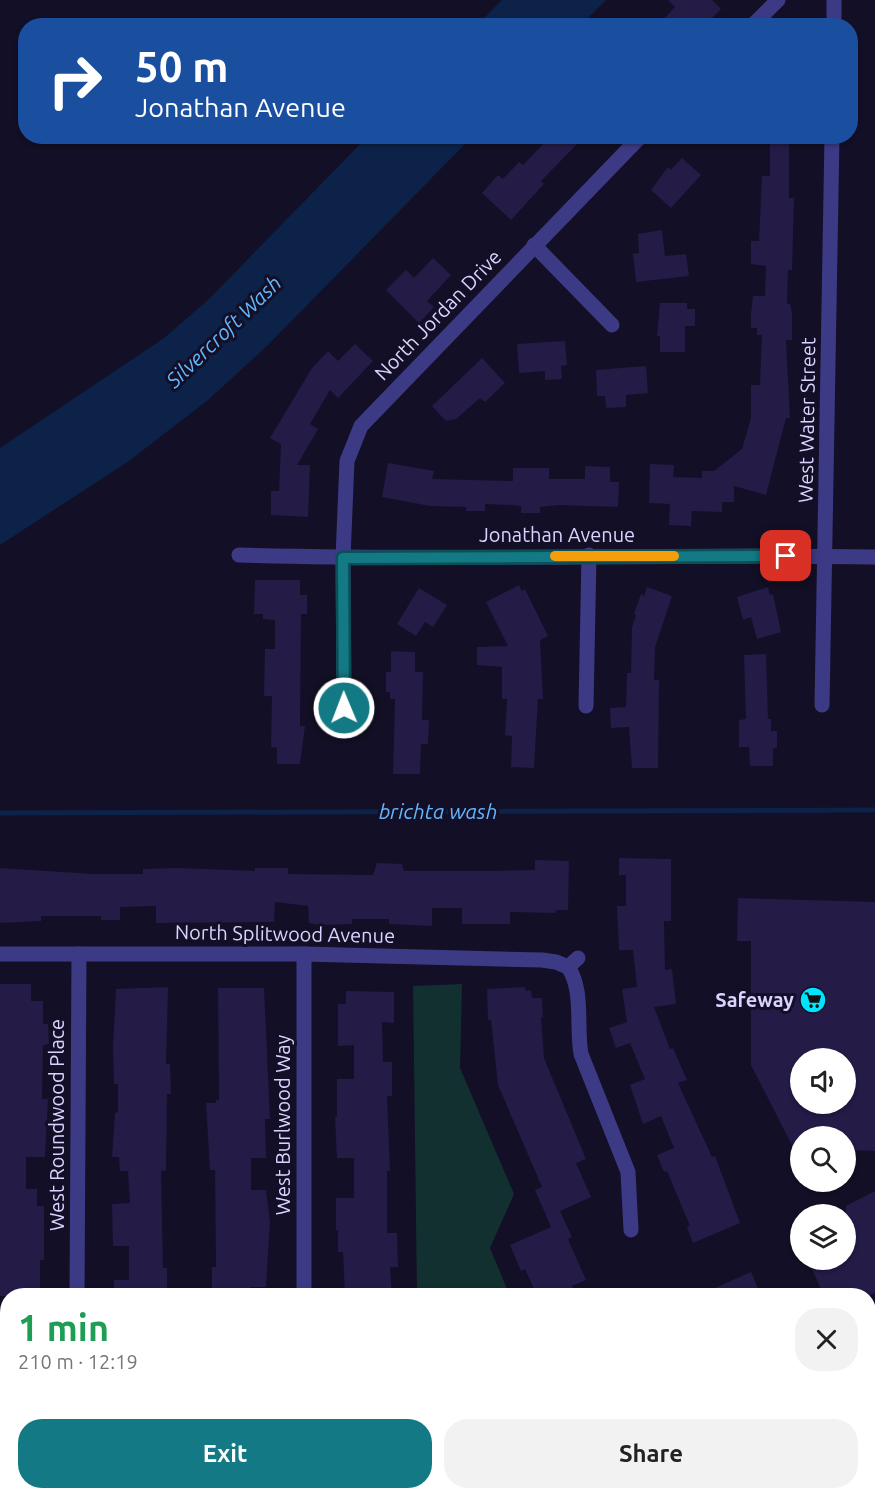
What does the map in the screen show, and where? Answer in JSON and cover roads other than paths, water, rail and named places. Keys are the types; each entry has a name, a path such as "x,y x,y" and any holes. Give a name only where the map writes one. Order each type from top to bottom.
{"street":[{"path":"760,18 778,0"},
{"path":"834,0 834,18"},
{"name":"North Jordan Drive","path":"344,708 343,558 347,461 361,426 633,144"},
{"name":"West Water Street","path":"822,705 832,144"},
{"path":"534,245 612,325"},
{"name":"Jonathan Avenue","path":"239,555 343,558 589,555 875,557"},
{"path":"586,706 589,555"},
{"name":"North Splitwood Avenue","path":"0,954 304,954 573,962 581,1054 628,1172 631,1230"},
{"name":"West Roundwood Place","path":"77,1288 79,954"},
{"name":"West Burlwood Way","path":"304,954 304,1288"}],"water":[{"path":"502,0 606,0 588,18 484,18"},
{"name":"Silvercroft Wash","path":"360,144 465,144 267,346 208,400 129,461 0,545 0,448 164,338 208,300"}],"waterway":[{"name":"brichta wash","path":"0,813 875,810"}],"place":[{"name":"Safeway","path":"813,1000"}]}
